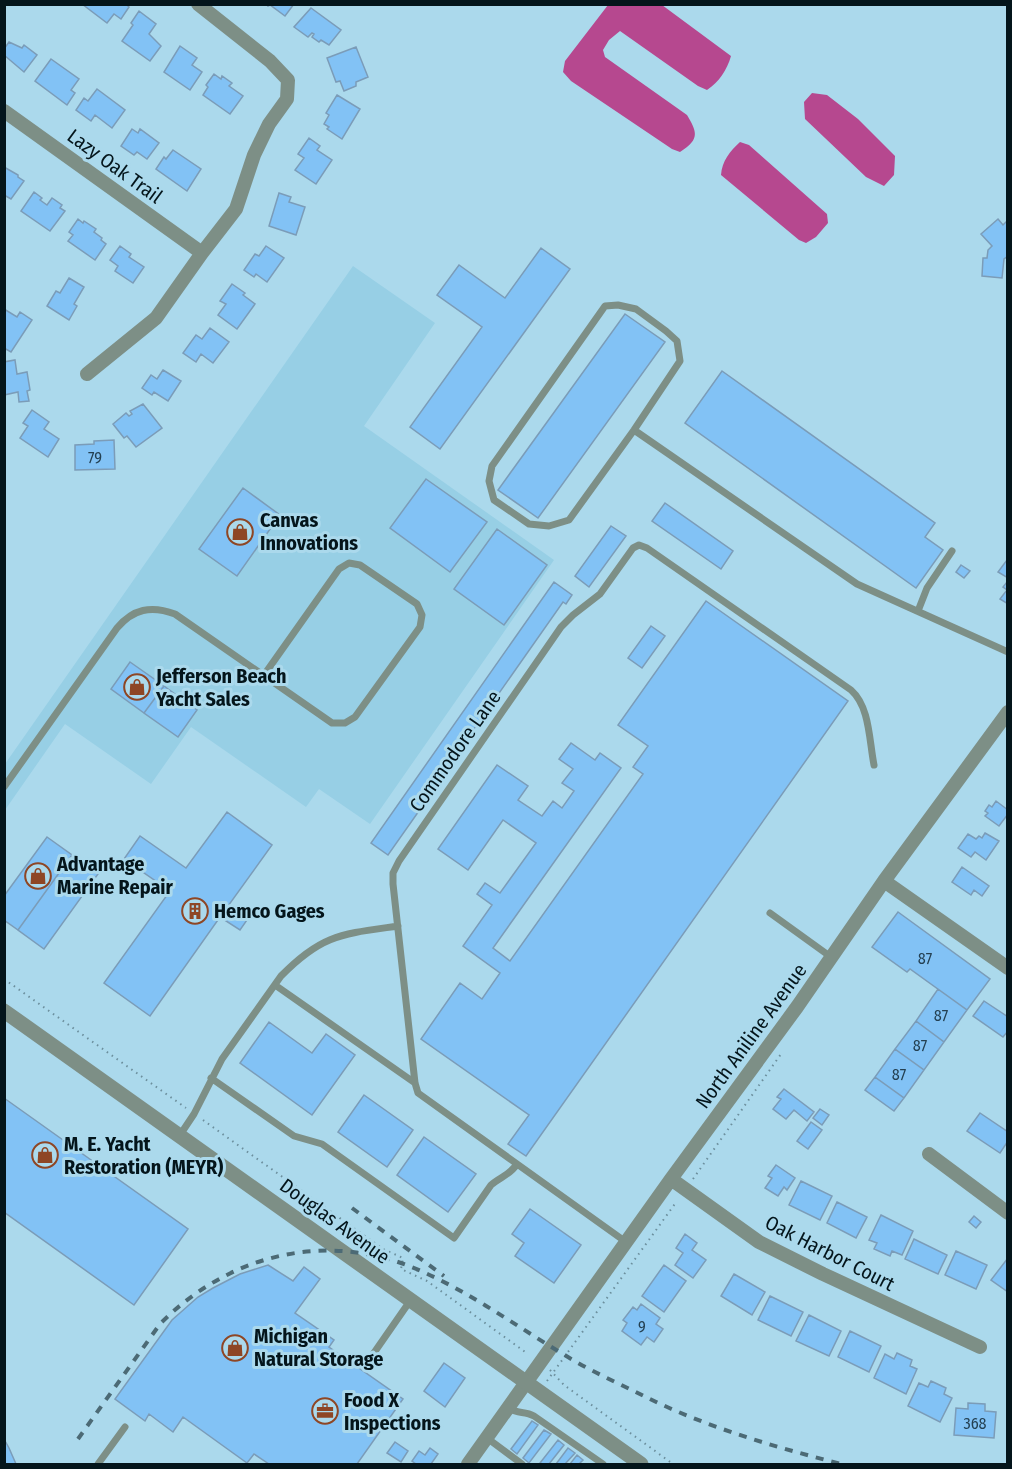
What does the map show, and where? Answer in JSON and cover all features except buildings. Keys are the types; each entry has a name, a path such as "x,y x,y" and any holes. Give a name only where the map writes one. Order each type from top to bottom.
{"street":[{"path":"87,374 156,318 236,209 254,155 269,123 287,99 288,80 270,61 198,4"},
{"name":"Lazy Oak Trail","path":"4,111 202,253"},
{"name":"North Aniline Avenue","path":"468,1464 671,1179 790,1017 884,881 1006,717"},
{"path":"884,881 1008,968"},
{"name":"Douglas Avenue","path":"4,1011 641,1464"},
{"path":"929,1154 1008,1213"},
{"name":"Oak Harbor Court","path":"671,1179 759,1242 980,1347"}],"lane":[{"path":"618,305 636,309 677,341 680,361 634,430 569,520 549,526 529,524 494,500 489,481 492,466 605,306 618,305"},
{"path":"634,430 857,584 1008,652"},
{"name":"Commodore Lane","path":"416,1083 393,873 399,861 561,627 600,594 633,548 639,545 647,548 860,698 874,765"},
{"path":"918,610 927,588 952,551"},
{"path":"4,788 117,628 138,611 156,609 175,614 332,723 345,723 355,717 420,627 422,615 417,604 370,571 360,565 349,563 339,569 264,675"},
{"path":"770,913 831,957"},
{"path":"180,1135 194,1114 222,1059 281,976 302,956 330,938 398,926"},
{"path":"275,985 416,1083 418,1093 426,1100 626,1242"},
{"path":"211,1078 294,1136 322,1144 454,1238 490,1185 508,1175 517,1164"},
{"path":"369,1360 410,1301"},
{"path":"511,1404 517,1413 534,1416 603,1464"},
{"path":"98,1464 125,1427"},
{"path":"487,1438 522,1464"}],"path":[{"path":"4,979 184,1107"},
{"path":"204,1120 383,1249 403,1258 401,1269 427,1281 529,1355 525,1358"},
{"path":"552,1372 564,1385 673,1464"}],"shaded area":[{"path":"608,5 662,5 731,56 722,75 707,90 620,31 609,40 603,50 605,57 687,115 695,136 691,144 680,152 672,149 571,81 563,72 565,61"},
{"path":"812,93 827,95 858,119 895,156 894,175 884,186 866,177 805,119 804,102"},
{"path":"740,142 749,145 827,214 828,223 816,237 806,243 799,240 721,175 727,157"},
{"path":"353,266 435,323 364,426 554,560 370,824 319,789 306,807 191,727 151,784 65,724 5,810 5,764"}],"railway":[{"path":"352,1208 444,1276"},
{"path":"78,1439 160,1324 185,1301 212,1283 241,1268 272,1258 303,1252 336,1251 368,1254 401,1263 422,1272 464,1293 584,1366 671,1409 743,1436 841,1464"}],"place":[{"name":"Canvas Innovations","path":"240,532"},
{"name":"Jefferson Beach Yacht Sales","path":"137,687"},
{"name":"Advantage Marine Repair","path":"38,876"},
{"name":"Hemco Gages","path":"195,911"},
{"name":"M. E. Yacht Restoration (MEYR)","path":"45,1155"},
{"name":"Michigan Natural Storage","path":"235,1348"},
{"name":"Food X Inspections","path":"325,1411"}]}
